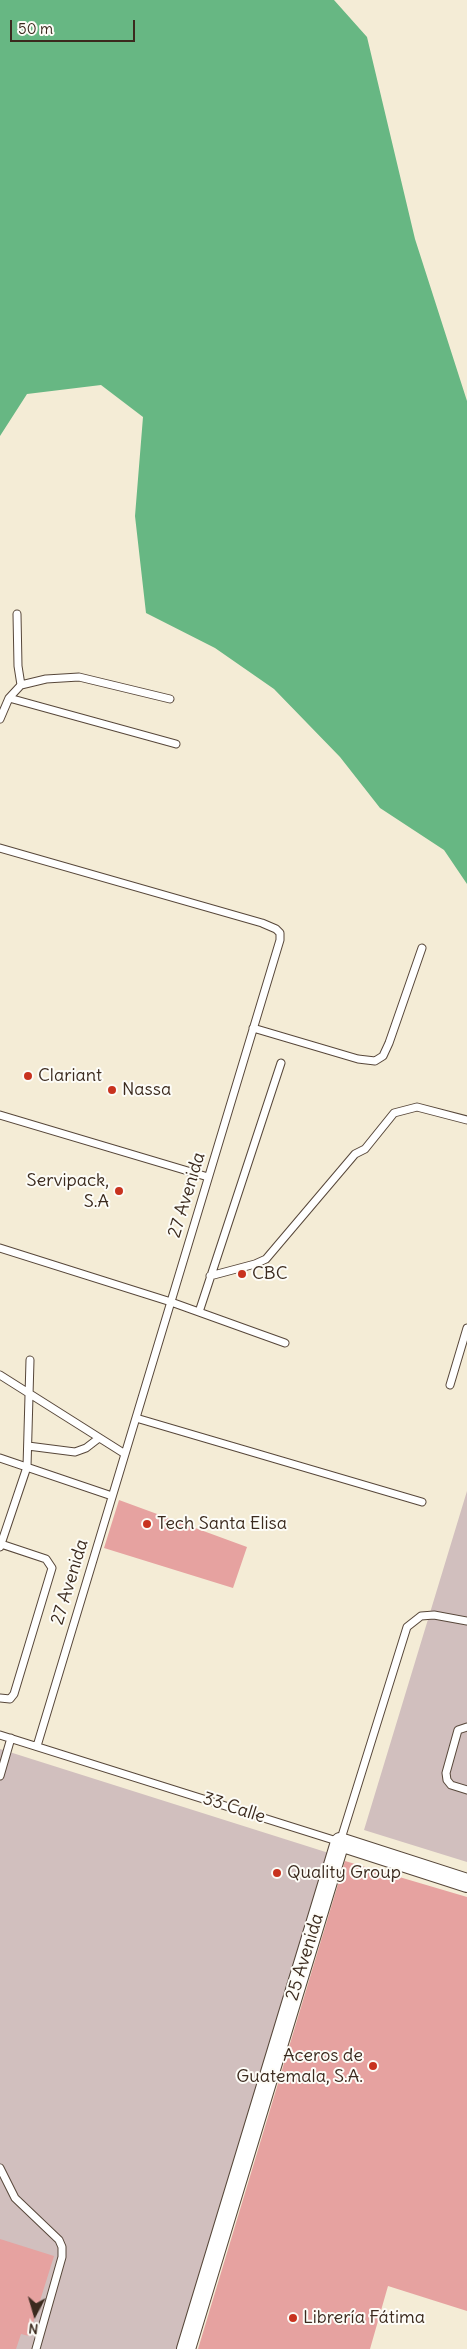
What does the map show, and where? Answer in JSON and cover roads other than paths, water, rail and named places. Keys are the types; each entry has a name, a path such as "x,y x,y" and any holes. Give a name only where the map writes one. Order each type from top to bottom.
{"street":[{"name":"33 Calle","path":"340,1842 467,1883"},
{"name":"25 Avenida","path":"186,2349 340,1842"}],"lane":[{"path":"17,614 18,666 21,685"},
{"path":"0,719 9,698 21,685 46,679 79,677 170,699"},
{"path":"9,698 176,744"},
{"name":"27 Avenida","path":"0,848 262,923 280,933 280,940 254,1028 37,1746"},
{"path":"254,1028 358,1059 375,1061 384,1056 422,948"},
{"path":"199,1312 281,1063"},
{"path":"210,1276 255,1264 266,1259 355,1154 365,1149 394,1113 417,1107 467,1120"},
{"path":"0,1115 208,1177"},
{"path":"0,1248 171,1302 284,1343"},
{"path":"450,1385 467,1328"},
{"path":"0,1698 10,1699 14,1694 52,1568 46,1559 1,1546 2,1532 27,1467 30,1360"},
{"path":"0,1375 124,1454"},
{"path":"136,1418 422,1502"},
{"path":"28,1446 75,1452 86,1448 99,1438"},
{"path":"0,1458 112,1496"},
{"name":"25 Avenida","path":"340,1842 407,1627 421,1616 434,1615 467,1621"},
{"path":"467,1727 458,1730 446,1773 447,1780 451,1786 467,1790"},
{"name":"33 Calle","path":"0,1735 340,1842"},
{"path":"0,1776 11,1738"},
{"path":"0,2168 15,2198 59,2240 62,2247 62,2257 36,2349"}],"place":[{"name":"Clariant","path":"28,1076"},
{"name":"Nassa","path":"112,1090"},
{"name":"Servipack, S.A","path":"119,1191"},
{"name":"CBC","path":"242,1274"},
{"name":"Tech Santa Elisa","path":"147,1524"},
{"name":"Quality Group","path":"277,1873"},
{"name":"Aceros de Guatemala, S.A.","path":"373,2066"},
{"name":"Librería Fátima","path":"293,2318"}]}
